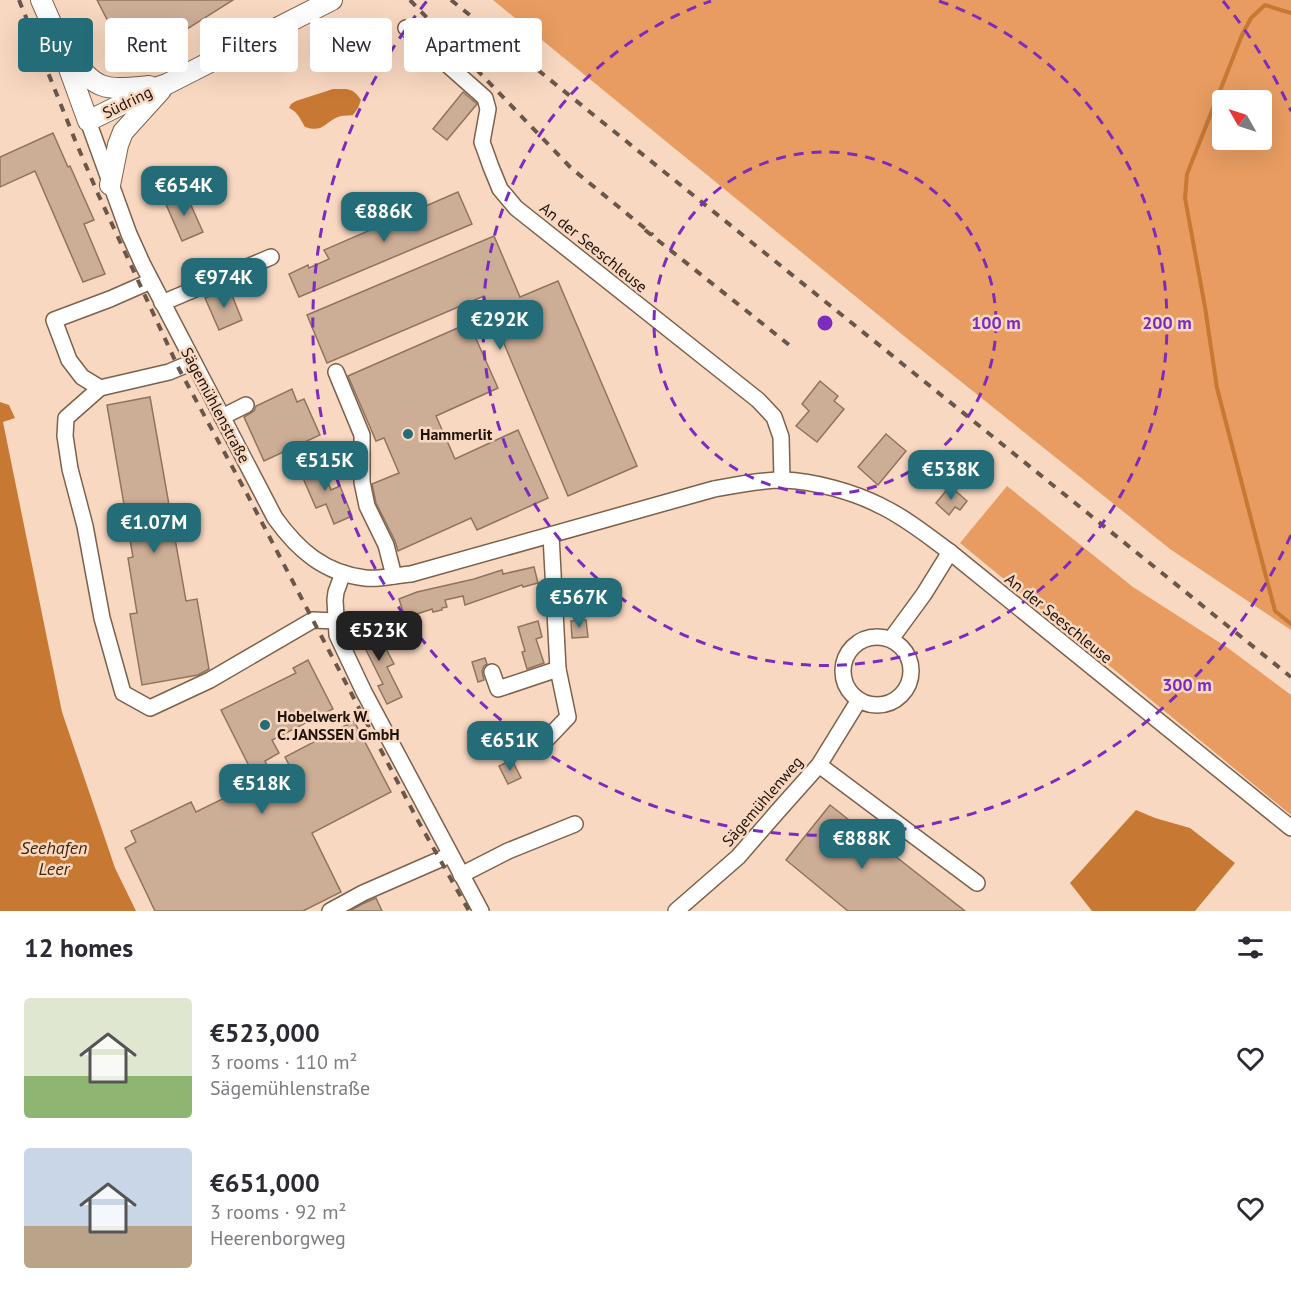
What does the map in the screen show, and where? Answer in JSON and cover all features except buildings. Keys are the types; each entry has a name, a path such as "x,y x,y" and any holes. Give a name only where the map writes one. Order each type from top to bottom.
{"main road":[{"name":"Sägemühlenstraße","path":"41,0 49,18"},
{"name":"Südring","path":"88,121 167,84 332,0"},
{"name":"Sägemühlenstraße","path":"70,72 88,121"},
{"name":"Südring","path":"83,72 90,79 105,87 115,89 167,84"},
{"path":"110,185 123,132 167,84"}],"street":[{"name":"An der Seeschleuse","path":"456,72 485,98 488,109 482,142 500,189 516,208 758,400 774,417 781,437 782,480"},
{"name":"Sägemühlenstraße","path":"88,121 129,234 162,303 275,518 302,550 320,563 343,573"},
{"path":"162,303 271,257"},
{"path":"100,388 82,376 69,360 54,320 152,281"},
{"path":"193,362 169,372 100,388 66,418 65,436 70,469 85,526 102,618 123,693 150,708 210,680 313,620 336,621"},
{"path":"336,372 362,435 362,482 367,506 386,544 394,576"},
{"path":"222,417 246,405"},
{"name":"An der Seeschleuse","path":"343,573 366,578 411,574 714,489 782,480 812,483 848,493 881,506 909,522 950,552 1291,828"},
{"path":"547,740 568,717 558,669 551,535"},
{"path":"891,639 924,594 950,552"},
{"path":"343,573 335,600 337,635 364,692 481,911"},
{"path":"869,638 891,639 907,654 911,666 910,679 902,694 890,703 876,705 859,700 846,686 843,671 846,655 857,643 869,638"},
{"path":"492,672 498,689 558,669"},
{"name":"Sägemühlenweg","path":"676,911 738,857 819,765 859,700"},
{"path":"819,765 977,883"},
{"path":"461,875 508,851 575,824"},
{"path":"330,911 363,893 450,855"}],"shaded area":[{"path":"493,0 1291,0 1291,630 1170,549 904,336 542,40 542,18 515,18"},
{"path":"1007,486 1133,587 1228,648 1291,695 1291,815 960,543"}],"water":[{"path":"333,89 349,90 358,96 361,100 353,115 340,116 320,128 311,129 305,127 297,114 289,108 296,101"},
{"name":"Seehafen Leer","path":"0,402 9,405 15,418 3,422 62,712 115,868 136,911 0,911"},
{"path":"1136,810 1190,828 1235,863 1195,911 1092,911 1070,883"}],"waterway":[{"path":"1291,13 1265,5 1251,18 1242,35 1187,174 1185,198 1217,388 1275,611 1291,624"}],"railway":[{"path":"19,0 98,194 179,369 417,819 469,911"},
{"path":"410,0 571,168 653,235"},
{"path":"451,0 1291,677"},
{"path":"645,230 793,348"}],"place":[{"name":"Hammerlit","path":"408,434"},
{"name":"Hobelwerk W. C. JANSSEN GmbH","path":"265,725"}]}
